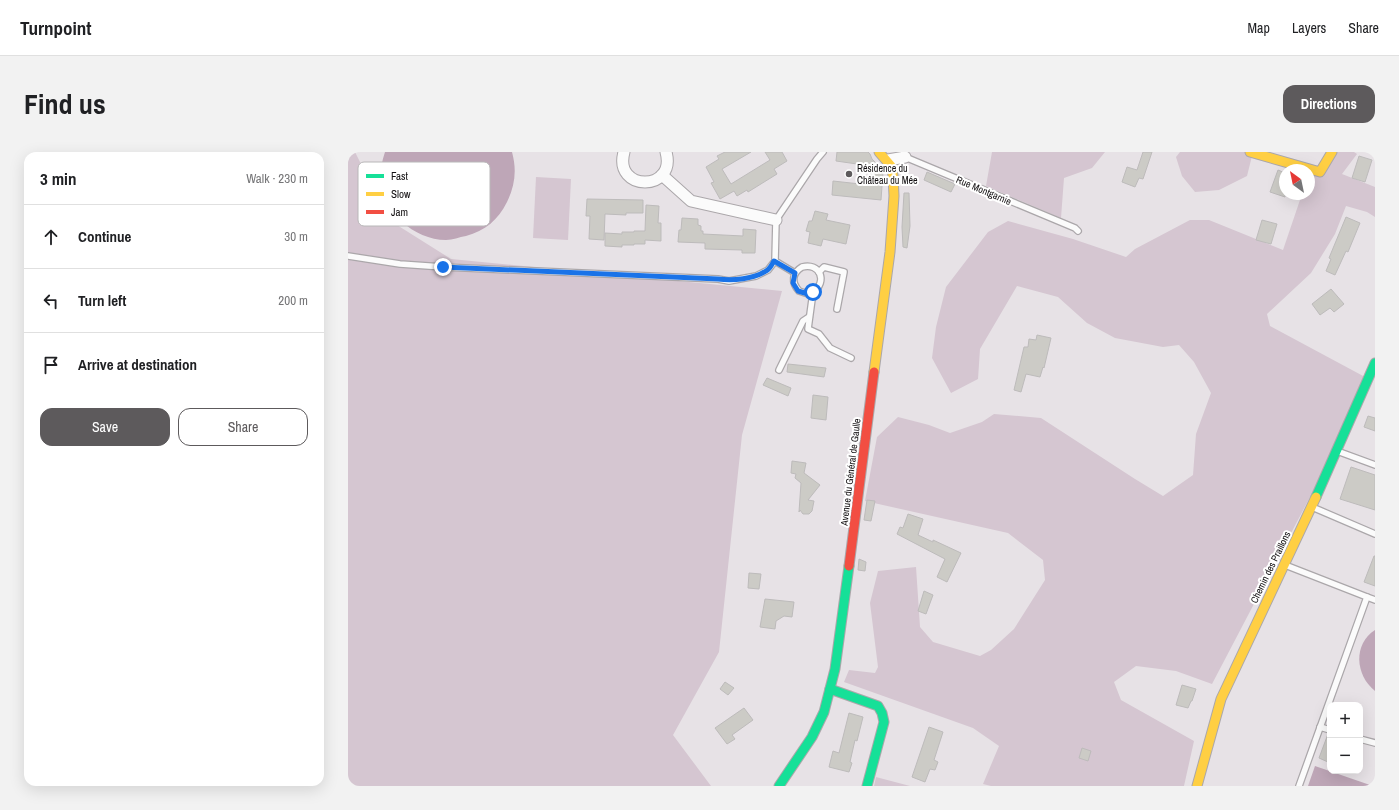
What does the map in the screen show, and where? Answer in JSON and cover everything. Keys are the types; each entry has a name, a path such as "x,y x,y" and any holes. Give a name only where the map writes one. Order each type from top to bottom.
{"street":[{"path":"624,152 624,170 638,182 651,182 662,175 667,164 666,152"},
{"path":"879,152 888,160"},
{"path":"1250,152 1320,172 1332,152"},
{"name":"Rue Montgarnie","path":"888,160 905,157"},
{"name":"Avenue du Général de Gaulle","path":"779,786 812,737 824,712 835,669 890,252 894,194 891,167 888,160"},
{"path":"662,175 691,202 776,220"},
{"name":"Chemin des Praillons","path":"1197,786 1220,699 1312,507 1375,363"},
{"path":"830,689 878,706 882,713 884,722 867,786"}],"lane":[{"path":"348,256 400,264 436,267 729,280 756,276 768,270 774,261 776,220 823,152"},
{"name":"Rue Montgarnie","path":"905,157 1075,228 1078,231"},
{"path":"774,261 795,273"},
{"path":"811,266 819,272 821,281 820,286 808,294 798,291 793,283 795,273 798,269 811,266"},
{"path":"819,272 824,268 844,272 837,309"},
{"path":"813,292 808,329 819,334 830,348 851,358"},
{"path":"779,370 803,321 809,317"},
{"path":"1337,451 1375,465"},
{"path":"1312,507 1375,534"},
{"path":"1284,564 1375,600"},
{"path":"1299,786 1367,597"},
{"path":"1320,727 1327,729"},
{"path":"1363,740 1375,743"}],"shaded area":[{"path":"348,152 355,152 360,162 358,162 358,226 399,226 451,259 782,291 742,435 719,652 673,735 711,786 348,786"},
{"path":"385,152 512,152 515,172 512,190 507,202 490,224 490,162 382,162"},
{"path":"992,152 1105,152 1092,168 1064,178 1061,218 986,186"},
{"path":"1180,152 1253,152 1247,176 1219,190 1195,192 1182,176 1176,157"},
{"path":"1331,152 1354,152 1357,154 1342,174 1375,187 1375,217 1367,212 1346,206 1335,234 1311,273 1267,314 1270,326 1365,377 1321,476 1212,684 1176,671 1136,666 1114,682 1121,700 1194,741 1184,786 991,786 983,784 999,746 973,728 844,682 849,670 875,673 878,667 870,603 878,571 916,567 920,627 933,642 980,656 991,650 1014,629 1045,580 1043,560 1008,533 865,501 877,437 898,417 929,425 950,433 982,422 994,414 1041,418 1163,496 1193,475 1196,434 1211,393 1194,362 1179,345 1163,347 1115,338 1087,323 1058,297 1017,286 980,349 978,379 951,393 932,358 936,327 946,287 988,232 1008,221 1073,239 1126,257 1135,249 1190,220 1209,220 1283,250 1300,200 1315,200 1315,172"},
{"path":"536,177 571,179 568,240 533,238"},
{"path":"408,226 488,226 473,234 446,240 434,239 422,235"},
{"path":"1375,630 1375,691 1363,677 1359,660 1363,643"},
{"path":"1315,766 1327,770 1327,774 1338,774 1370,785 1369,786 1308,786"},
{"path":"876,777 910,786 874,786"}],"building":[{"path":"725,152 751,152 722,169 731,184 770,160 765,152 782,152 787,161 774,169 777,174 748,192 747,190 737,196 734,191 720,199 711,183 714,182 706,167 719,159 717,156"},
{"path":"837,152 868,152 870,154 872,159 883,172 881,200 832,195 833,181 869,185 871,166 836,161"},
{"path":"1143,152 1152,152 1143,179 1139,178 1135,187 1122,182 1127,167 1137,170"},
{"path":"1359,156 1372,160 1365,182 1352,178"},
{"path":"1278,170 1279,195 1270,192"},
{"path":"927,172 955,184 951,192 924,180"},
{"path":"904,193 909,193 910,226 907,248 903,247 902,227"},
{"path":"587,199 643,200 643,213 626,213 626,215 605,214 604,240 589,239 590,216 586,216"},
{"path":"646,205 659,206 658,223 661,223 661,241 645,240 645,244 622,245 622,247 605,246 605,233 622,234 622,232 645,231"},
{"path":"815,211 828,214 826,220 850,225 846,244 823,239 821,246 808,243 810,232 806,231 809,221 812,221"},
{"path":"1346,217 1360,223 1348,252 1346,251 1335,275 1326,271 1331,259 1329,258"},
{"path":"682,218 698,219 698,225 701,226 701,231 703,231 703,234 743,236 743,229 756,230 755,253 742,253 742,250 705,249 705,243 678,242"},
{"path":"1262,220 1277,224 1271,244 1256,240"},
{"path":"1331,289 1344,304 1334,312 1330,308 1320,315 1312,304"},
{"path":"1037,335 1051,338 1044,368 1043,367 1040,377 1026,374 1021,392 1014,390 1024,347 1028,347 1029,339 1036,340"},
{"path":"788,364 826,368 824,377 787,372"},
{"path":"767,378 791,388 788,396 763,385"},
{"path":"813,395 828,397 826,420 811,418"},
{"path":"1368,416 1375,418 1375,431 1364,427"},
{"path":"792,461 806,463 804,473 820,485 808,500 814,501 812,511 809,514 803,514 800,510 799,512 801,483 795,478 796,474 791,473"},
{"path":"1351,467 1375,475 1375,510 1340,499"},
{"path":"867,500 875,501 871,521 864,520"},
{"path":"908,514 923,519 918,535 961,553 947,582 937,577 945,559 897,534 900,527 903,528"},
{"path":"1375,556 1375,586 1364,582"},
{"path":"859,559 866,562 865,571 858,570"},
{"path":"749,573 761,574 759,589 748,588"},
{"path":"924,591 933,595 926,614 918,611"},
{"path":"765,599 794,602 792,617 784,616 776,621 775,629 760,627"},
{"path":"725,682 734,688 728,695 720,689"},
{"path":"1182,685 1196,689 1188,708 1176,705"},
{"path":"744,708 753,720 732,735 735,739 727,744 715,728"},
{"path":"849,713 863,717 857,741 855,740 850,762 852,763 849,772 829,767 833,751 839,753"},
{"path":"929,727 943,732 934,760 938,762 935,770 930,769 925,782 912,777"},
{"path":"1327,737 1327,762 1319,758"},
{"path":"1082,748 1091,751 1088,761 1079,758"}],"traffic: fast":[{"path":"1316,497 1375,363"},
{"path":"779,786 812,737 824,712 835,669 849,566"},
{"path":"830,689 878,706 882,713 884,722 867,786"}],"traffic: slow":[{"path":"874,372 890,252 894,196 891,166 879,152"},
{"path":"1250,152 1320,172 1332,152"},
{"path":"1197,786 1221,699 1316,497"}],"traffic: jam":[{"path":"849,566 874,372"}],"place":[{"name":"Résidence du Château du Mée","path":"849,174"}],"route":[{"path":"443,267 729,280 756,276 768,270 774,261 795,273 793,283 798,291 808,294 813,292"}]}
